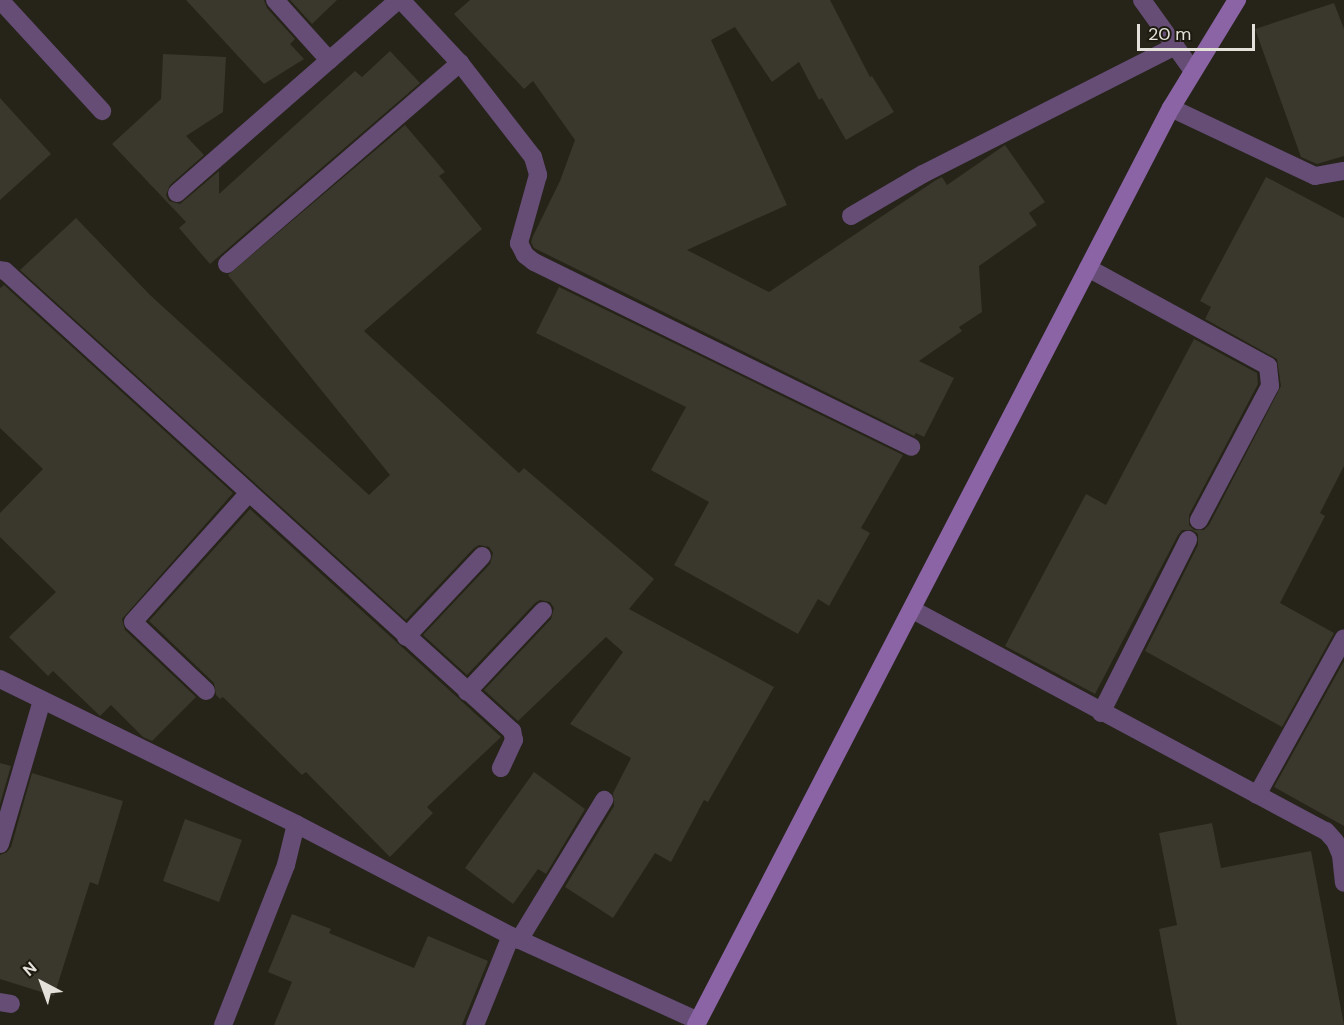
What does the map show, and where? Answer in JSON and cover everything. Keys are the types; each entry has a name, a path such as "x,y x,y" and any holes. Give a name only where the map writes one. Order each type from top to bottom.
{"street":[{"path":"0,0 102,111"},
{"path":"275,0 329,60"},
{"path":"177,193 400,0 460,63 533,157 538,175 519,243 525,255 534,262 911,447"},
{"path":"1142,0 1193,71"},
{"path":"0,679 296,824 515,938 697,1023 913,610 1171,108 1237,0"},
{"path":"851,216 923,174 1101,86 1175,46"},
{"path":"227,264 460,63"},
{"path":"1171,108 1315,176 1344,171"},
{"path":"1088,268 1268,366 1270,386 1199,520"},
{"path":"0,270 5,271 514,734 501,768"},
{"path":"206,691 134,622 248,494"},
{"path":"1101,713 1188,540"},
{"path":"406,637 482,556"},
{"path":"913,610 1101,713 1326,831 1335,841 1341,855 1344,883"},
{"path":"467,692 543,611"},
{"path":"1257,795 1344,638"},
{"path":"0,844 42,700"},
{"path":"475,1025 515,938 604,800"},
{"path":"223,1025 286,865 296,824"}],"building":[{"path":"186,0 264,0 267,8 295,39 290,44 304,59 264,84"},
{"path":"290,0 337,0 312,24"},
{"path":"470,0 830,0 870,77 872,76 894,112 846,140 822,98 819,100 799,62 772,82 735,27 711,40 787,205 687,250 769,292 936,180 942,177 947,185 1005,145 1045,202 1029,213 1037,225 979,266 982,312 959,327 962,331 919,361 954,378 924,437 916,433 914,436 534,248 531,242 533,236 560,181 575,140 533,81 524,89 454,14"},
{"path":"1334,3 1344,29 1344,156 1317,164 1301,157 1255,29"},
{"path":"390,51 420,83 210,264 179,228 186,222 112,144 161,99 163,54 226,57 223,112 186,136 204,155 170,185 166,195 169,201 180,204 219,171 219,194 355,71 362,77"},
{"path":"0,98 51,154 0,200"},
{"path":"405,125 445,172 439,176 482,229 364,331 519,473 524,468 654,579 629,609 774,687 708,802 704,800 671,862 655,853 613,918 565,887 614,806 613,793 631,758 570,724 623,652 606,637 518,721 484,690 551,619 554,608 550,602 540,600 535,603 467,675 423,635 490,564 493,553 489,547 479,545 474,548 406,620 20,270 76,218 150,295 369,495 390,475 228,275"},
{"path":"1266,177 1344,218 1344,466 1320,513 1325,516 1280,603 1334,633 1282,727 1145,651 1198,545 1198,534 1192,530 1182,530 1178,535 1095,694 1005,646 1086,494 1106,505 1194,339 1257,373 1258,384 1189,515 1189,525 1194,530 1204,530 1209,525 1281,386 1277,359 1205,319 1211,307 1200,301"},
{"path":"4,285 233,493 122,619 125,630 196,697 152,741 143,737 111,705 100,716 53,671 48,676 9,637 56,592 0,537 0,513 43,469 0,428 0,288"},
{"path":"559,287 903,455 861,528 870,533 829,606 818,599 798,634 674,565 709,502 651,470 686,407 536,333"},
{"path":"250,509 501,737 427,807 433,813 390,857 306,772 302,775 223,697 220,699 216,695 214,683 149,621"},
{"path":"1344,661 1344,826 1274,787"},
{"path":"0,763 11,766 0,804"},
{"path":"534,772 585,809 546,874 538,869 513,904 465,868"},
{"path":"32,773 123,801 98,885 90,882 54,996 0,979 0,855 11,847"},
{"path":"185,819 242,840 219,902 163,881"},
{"path":"1212,823 1221,868 1311,851 1344,1025 1177,1025 1159,929 1177,925 1159,833"},
{"path":"292,914 331,929 329,933 414,968 428,936 488,961 462,1025 274,1025 292,982 268,972"}]}
